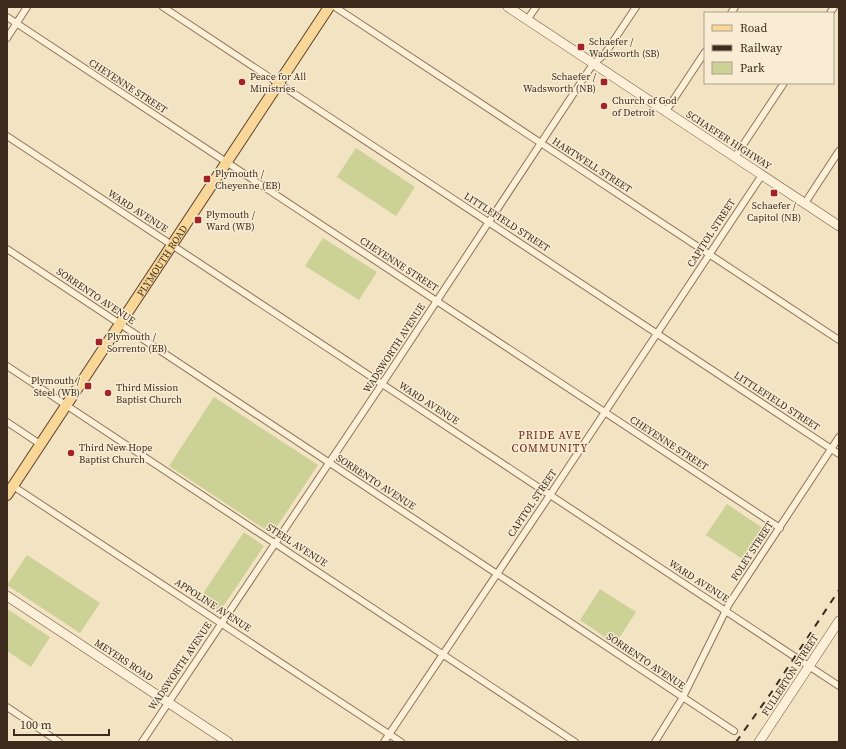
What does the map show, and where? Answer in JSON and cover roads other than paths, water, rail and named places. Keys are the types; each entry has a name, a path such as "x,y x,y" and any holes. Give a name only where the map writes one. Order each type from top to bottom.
{"main road":[{"name":"PLYMOUTH ROAD","path":"7,495 330,7"}],"street":[{"path":"7,38 27,7"},
{"name":"LITTLEFIELD STREET","path":"163,7 839,454"},
{"name":"HARTWELL STREET","path":"335,7 839,340"},
{"name":"SCHAEFER HIGHWAY","path":"508,7 839,226"},
{"path":"527,20 536,7"},
{"name":"WADSWORTH AVENUE","path":"142,742 382,384 593,64 604,55 636,7"},
{"name":"CHEYENNE STREET","path":"7,18 780,528"},
{"path":"666,112 704,54"},
{"path":"735,157 783,84"},
{"name":"WARD AVENUE","path":"7,136 839,686"},
{"path":"805,203 839,151"},
{"name":"CAPITOL STREET","path":"384,742 762,175"},
{"name":"SORRENTO AVENUE","path":"7,249 734,731"},
{"name":"STEEL AVENUE","path":"7,366 575,742"},
{"path":"7,422 40,444"},
{"name":"FOLEY STREET","path":"655,742 683,697 726,611 839,437"},
{"name":"APPOLINE AVENUE","path":"13,486 401,742"},
{"name":"MEYERS ROAD","path":"7,596 228,742"},
{"name":"FULLERTON STREET","path":"759,742 839,621"},
{"path":"7,707 59,742"}],"railway":[{"path":"736,742 771,693 839,590"}],"place":[{"name":"Schaefer / Wadsworth (SB)","path":"581,47"},
{"name":"Peace for All Ministries","path":"242,82"},
{"name":"Schaefer / Wadsworth (NB)","path":"604,82"},
{"name":"Church of God of Detroit","path":"604,106"},
{"name":"Plymouth / Cheyenne (EB)","path":"207,179"},
{"name":"Schaefer / Capitol (NB)","path":"774,193"},
{"name":"Plymouth / Ward (WB)","path":"198,220"},
{"name":"Plymouth / Sorrento (EB)","path":"99,342"},
{"name":"Plymouth / Steel (WB)","path":"88,386"},
{"name":"Third Mission Baptist Church","path":"108,393"},
{"name":"Third New Hope Baptist Church","path":"71,453"}],"district":[{"name":"PRIDE AVE COMMUNITY","path":"550,441"}]}
